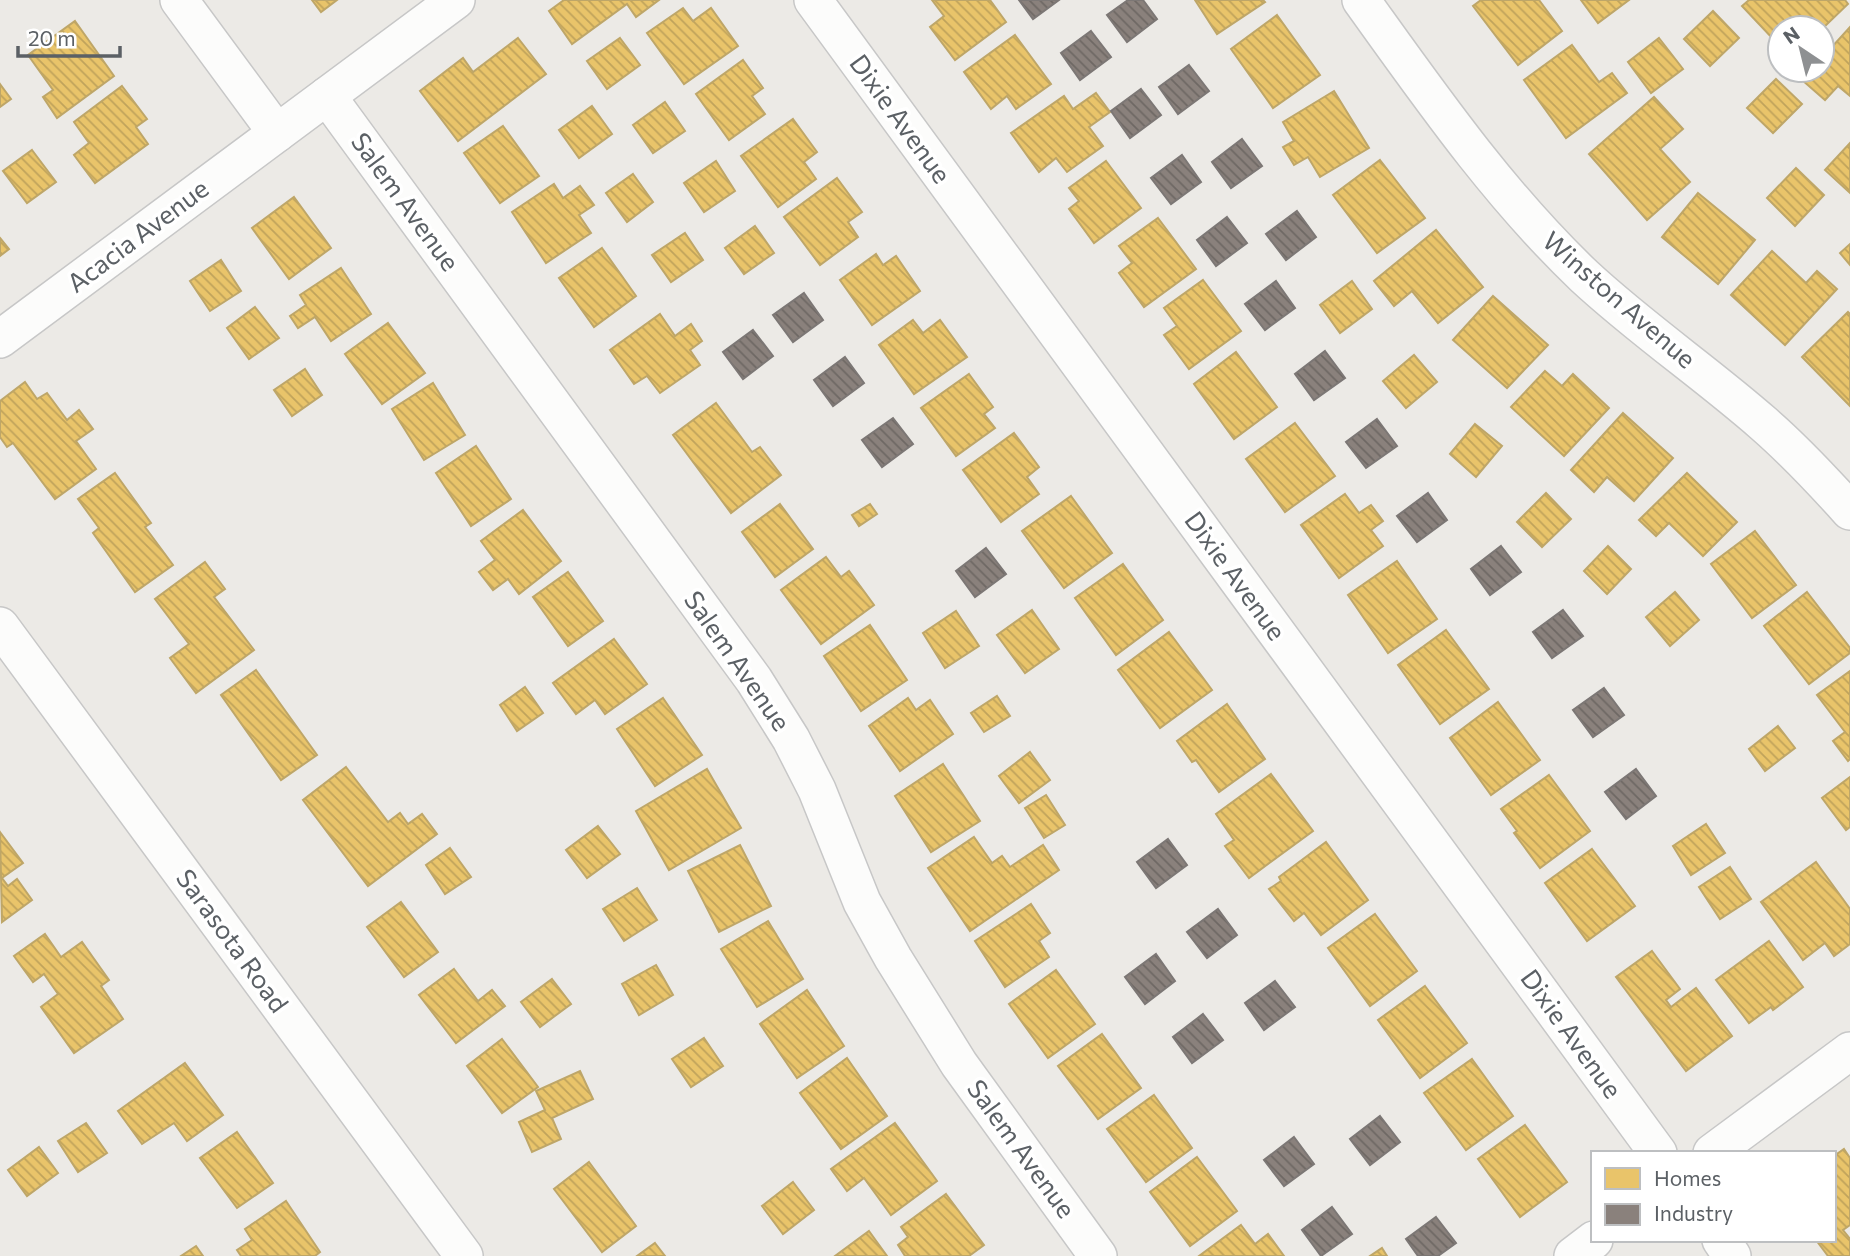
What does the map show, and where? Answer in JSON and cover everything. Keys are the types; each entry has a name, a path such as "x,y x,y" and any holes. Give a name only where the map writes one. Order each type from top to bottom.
{"street":[{"path":"180,0 277,133"},
{"path":"327,96 456,0"},
{"name":"Dixie Avenue","path":"813,0 1657,1151"},
{"name":"Winston Avenue","path":"1362,0 1432,99 1489,173 1536,227 1586,277 1765,425 1850,511"},
{"name":"Acacia Avenue","path":"0,339 327,96"},
{"name":"Salem Avenue","path":"327,96 754,680 791,739 817,790 862,902 892,958 959,1064 1098,1256"},
{"name":"Sarasota Road","path":"0,626 464,1256"},
{"path":"1715,1151 1850,1051"},
{"path":"1573,1256 1591,1242"}],"building: Homes":[{"path":"312,0 337,0 321,12"},
{"path":"564,0 659,0 636,17 627,4 572,44 549,11"},
{"path":"932,0 990,0 1006,22 955,60 930,27 944,16"},
{"path":"1195,0 1263,0 1265,2 1217,34"},
{"path":"1481,0 1539,0 1562,31 1518,65 1473,6"},
{"path":"1581,0 1629,0 1598,23"},
{"path":"1749,0 1845,0 1848,4 1836,16 1766,14 1766,31 1742,6"},
{"path":"683,8 693,21 711,8 738,46 684,84 647,33"},
{"path":"1713,11 1739,38 1710,66 1684,39"},
{"path":"1277,15 1320,75 1273,108 1231,49"},
{"path":"75,21 114,76 57,118 43,97 53,90 28,55"},
{"path":"1850,27 1850,96 1838,86 1825,100 1807,84 1836,84 1836,42"},
{"path":"1015,35 1051,84 1016,109 1007,96 991,109 964,72"},
{"path":"518,38 546,74 458,141 420,91 463,58 473,72"},
{"path":"620,38 640,65 607,89 587,61"},
{"path":"1659,38 1683,69 1651,93 1628,62"},
{"path":"1572,45 1599,82 1612,73 1627,93 1566,138 1524,80"},
{"path":"743,60 763,88 752,96 765,114 729,140 696,94"},
{"path":"0,84 11,99 0,107"},
{"path":"1771,84 1781,84 1802,104 1773,133 1747,108"},
{"path":"122,86 147,119 136,127 148,144 95,183 74,155 89,143 74,122"},
{"path":"1334,91 1369,148 1320,177 1308,157 1294,165 1283,147 1294,141 1283,122"},
{"path":"1096,93 1110,112 1089,127 1103,146 1067,172 1056,158 1039,172 1011,133 1064,96 1073,109"},
{"path":"1654,97 1683,129 1660,149 1690,182 1647,220 1589,154"},
{"path":"665,102 685,131 653,153 633,125"},
{"path":"592,106 612,134 579,158 559,130"},
{"path":"793,119 817,152 804,162 816,179 778,207 741,156"},
{"path":"503,126 539,176 500,203 464,153"},
{"path":"1850,143 1850,193 1825,170"},
{"path":"32,150 56,182 27,203 3,171"},
{"path":"1380,160 1425,218 1377,253 1333,195"},
{"path":"716,161 735,191 704,212 684,183"},
{"path":"1106,161 1141,208 1094,243 1069,209 1079,201 1069,188"},
{"path":"1796,168 1824,195 1795,226 1767,198"},
{"path":"633,174 653,202 627,222 606,193"},
{"path":"837,178 862,212 848,222 858,237 820,265 784,217"},
{"path":"554,184 563,198 580,186 594,205 579,215 591,233 546,263 512,212"},
{"path":"1698,193 1755,240 1718,284 1662,237"},
{"path":"294,197 331,248 289,279 252,228"},
{"path":"1158,218 1196,269 1144,307 1119,273 1132,263 1119,246"},
{"path":"755,226 774,253 744,274 725,248"},
{"path":"1436,230 1483,287 1438,323 1412,291 1394,306 1374,281"},
{"path":"685,233 703,260 671,282 652,255"},
{"path":"0,238 9,249 0,256"},
{"path":"1850,244 1850,265 1840,253"},
{"path":"602,248 636,296 594,327 559,278"},
{"path":"1772,251 1806,283 1817,271 1837,289 1785,345 1731,295"},
{"path":"876,254 883,265 896,256 920,291 872,325 840,280"},
{"path":"221,260 241,291 210,311 190,281"},
{"path":"341,268 371,314 331,341 315,317 298,328 290,316 306,305 300,295"},
{"path":"1203,280 1241,331 1189,369 1164,335 1177,326 1164,308"},
{"path":"1352,281 1372,309 1340,333 1320,305"},
{"path":"1493,296 1548,345 1507,388 1453,340"},
{"path":"255,307 279,338 249,359 227,328"},
{"path":"1848,312 1850,314 1850,406 1802,357"},
{"path":"660,314 675,336 691,324 702,341 690,350 700,365 660,393 647,376 634,384 610,350"},
{"path":"913,320 923,333 940,320 967,357 914,394 879,345"},
{"path":"388,323 425,373 382,404 345,354"},
{"path":"1236,352 1277,407 1234,439 1194,384"},
{"path":"1414,355 1437,382 1406,408 1383,381"},
{"path":"305,369 322,395 292,416 274,390"},
{"path":"1545,371 1562,386 1573,374 1609,408 1564,456 1511,407"},
{"path":"969,374 993,407 984,414 995,428 956,456 921,408"},
{"path":"25,382 37,399 47,393 67,420 79,410 93,429 76,441 96,469 55,499 13,443 7,447 0,437 0,401"},
{"path":"433,383 465,435 424,460 392,409"},
{"path":"716,403 752,452 760,447 781,475 731,513 673,435"},
{"path":"1623,413 1673,458 1634,501 1607,477 1594,492 1571,470"},
{"path":"1295,423 1335,476 1285,512 1246,459"},
{"path":"1475,424 1502,446 1476,477 1450,454"},
{"path":"1014,433 1039,467 1027,477 1039,494 1001,522 963,470"},
{"path":"476,446 511,499 471,526 436,473"},
{"path":"115,473 151,523 145,527 173,565 135,592 93,533 99,528 78,499"},
{"path":"1687,473 1737,522 1703,556 1669,523 1656,536 1639,520"},
{"path":"1546,493 1571,519 1542,547 1517,522"},
{"path":"1345,494 1359,513 1371,505 1383,521 1371,530 1383,546 1339,578 1301,525"},
{"path":"1071,496 1112,553 1064,588 1022,531"},
{"path":"780,504 813,549 775,577 742,532"},
{"path":"870,504 877,514 859,526 852,515"},
{"path":"523,510 561,561 519,594 508,579 493,590 479,572 495,560 481,541"},
{"path":"1755,531 1796,585 1752,618 1711,564"},
{"path":"1608,546 1631,569 1607,594 1584,571"},
{"path":"826,557 841,577 849,571 874,605 821,644 781,590"},
{"path":"1397,561 1437,619 1388,653 1348,595"},
{"path":"205,562 225,589 214,597 254,650 196,693 170,658 189,644 155,599"},
{"path":"1123,564 1163,620 1116,655 1075,598"},
{"path":"568,572 603,621 568,646 533,597"},
{"path":"1675,592 1699,620 1670,646 1646,617"},
{"path":"1807,592 1850,648 1850,653 1809,684 1764,626"},
{"path":"1032,610 1059,649 1025,673 997,635"},
{"path":"956,611 979,646 945,668 923,633"},
{"path":"870,625 907,680 861,711 824,656"},
{"path":"1446,630 1489,689 1440,724 1398,665"},
{"path":"1169,632 1212,690 1160,728 1118,670"},
{"path":"614,639 647,684 605,714 595,700 576,714 553,683"},
{"path":"256,670 317,755 281,780 221,695"},
{"path":"1850,671 1848,761 1833,741 1845,732 1817,695"},
{"path":"525,687 543,713 517,731 500,705"},
{"path":"997,696 1010,716 984,732 971,713"},
{"path":"663,698 702,755 655,786 617,729"},
{"path":"908,698 916,710 930,700 953,734 900,771 869,726"},
{"path":"1498,702 1540,760 1491,795 1450,738"},
{"path":"1227,704 1265,759 1219,792 1196,760 1192,762 1177,741"},
{"path":"1778,726 1795,748 1765,771 1749,749"},
{"path":"1030,752 1050,780 1019,803 999,776"},
{"path":"943,764 980,821 931,852 895,796"},
{"path":"346,767 388,822 400,813 408,824 422,814 437,834 368,886 303,800"},
{"path":"707,769 741,828 669,870 636,811"},
{"path":"1271,774 1313,831 1249,878 1225,846 1234,840 1216,814"},
{"path":"1549,775 1590,831 1540,868 1514,833 1517,831 1501,809"},
{"path":"1850,777 1850,827 1846,830 1822,798"},
{"path":"1046,795 1065,825 1044,838 1025,808"},
{"path":"1706,824 1725,853 1691,875 1673,846"},
{"path":"598,826 620,854 587,878 566,850"},
{"path":"0,832 23,863 2,878 8,886 17,879 32,900 2,922"},
{"path":"974,837 992,863 1002,856 1010,867 1043,845 1059,870 970,931 928,868"},
{"path":"1326,842 1368,900 1321,935 1304,913 1294,921 1269,889 1281,881 1279,877"},
{"path":"740,845 771,906 719,932 688,871"},
{"path":"450,848 471,877 445,894 426,865"},
{"path":"1592,849 1635,906 1587,941 1545,883"},
{"path":"1816,862 1850,909 1850,944 1834,956 1825,943 1803,960 1761,902"},
{"path":"1730,867 1751,899 1720,919 1699,887"},
{"path":"637,888 657,920 624,941 603,909"},
{"path":"401,902 438,952 404,977 367,927"},
{"path":"1031,904 1050,933 1039,941 1049,957 1005,987 975,941"},
{"path":"1375,914 1417,971 1370,1006 1328,948"},
{"path":"768,921 803,979 757,1007 721,949"},
{"path":"45,934 61,957 82,942 109,980 101,986 123,1019 74,1053 41,1007 58,994 44,974 33,982 14,956"},
{"path":"1769,941 1803,987 1773,1010 1771,1007 1749,1023 1716,980"},
{"path":"1652,951 1680,989 1666,1000 1671,1007 1696,988 1732,1036 1686,1071 1616,977"},
{"path":"656,965 673,995 639,1015 622,984"},
{"path":"454,969 478,1001 492,990 505,1006 456,1043 419,995"},
{"path":"1056,970 1095,1024 1048,1058 1009,1004"},
{"path":"552,979 571,1004 540,1027 521,1002"},
{"path":"1425,986 1467,1043 1420,1078 1378,1020"},
{"path":"807,990 844,1046 797,1078 760,1024"},
{"path":"1102,1034 1141,1088 1098,1119 1058,1066"},
{"path":"704,1038 723,1066 691,1087 672,1059"},
{"path":"502,1039 538,1087 502,1113 467,1066"},
{"path":"847,1058 887,1116 841,1149 800,1093"},
{"path":"1472,1059 1513,1116 1466,1150 1424,1093"},
{"path":"185,1063 223,1115 187,1141 174,1123 142,1144 118,1111"},
{"path":"580,1071 593,1099 552,1118 561,1139 532,1152 519,1122 545,1110 536,1091"},
{"path":"1154,1095 1192,1148 1146,1182 1107,1129"},
{"path":"86,1123 107,1153 78,1172 58,1141"},
{"path":"895,1123 937,1181 891,1215 864,1178 847,1191 831,1169"},
{"path":"1525,1125 1567,1182 1520,1217 1478,1159"},
{"path":"237,1132 273,1183 237,1208 200,1158"},
{"path":"39,1147 58,1173 27,1196 8,1170"},
{"path":"1844,1149 1850,1158 1850,1225 1843,1230 1850,1239 1850,1256 1828,1256 1818,1242 1836,1242 1836,1155"},
{"path":"1197,1157 1237,1211 1190,1246 1150,1192"},
{"path":"589,1162 636,1226 602,1252 554,1189"},
{"path":"793,1182 814,1210 783,1234 762,1206"},
{"path":"946,1194 984,1245 969,1256 905,1256 898,1245 908,1237 901,1227"},
{"path":"286,1201 320,1252 315,1256 241,1256 237,1250 252,1240 245,1229"},
{"path":"1241,1225 1255,1244 1268,1234 1284,1256 1199,1256"},
{"path":"869,1231 887,1256 835,1256"},
{"path":"655,1243 665,1256 637,1256"},
{"path":"196,1246 203,1256 181,1256"},
{"path":"1382,1248 1387,1256 1370,1256"}],"building: Industry":[{"path":"1019,0 1059,0 1033,19"},
{"path":"1128,0 1143,0 1157,19 1127,42 1107,15"},
{"path":"1091,31 1111,57 1080,80 1061,53"},
{"path":"1189,65 1209,91 1178,114 1159,87"},
{"path":"1141,89 1161,115 1130,138 1111,111"},
{"path":"1242,139 1262,166 1231,188 1212,162"},
{"path":"1182,155 1201,182 1171,204 1151,178"},
{"path":"1297,211 1316,237 1286,260 1266,234"},
{"path":"1227,217 1247,243 1216,266 1197,240"},
{"path":"1276,281 1295,308 1265,330 1245,304"},
{"path":"804,293 823,320 793,342 773,315"},
{"path":"753,330 773,356 743,379 723,352"},
{"path":"1325,351 1345,378 1314,400 1295,374"},
{"path":"845,357 864,383 833,406 814,380"},
{"path":"893,418 913,444 882,467 862,440"},
{"path":"1377,419 1397,446 1366,468 1346,442"},
{"path":"1428,493 1447,520 1417,542 1397,516"},
{"path":"1501,546 1521,572 1490,595 1471,569"},
{"path":"986,548 1006,574 975,597 956,571"},
{"path":"1563,610 1583,636 1552,658 1533,632"},
{"path":"1604,688 1624,715 1593,737 1573,710"},
{"path":"1636,769 1656,796 1626,819 1605,792"},
{"path":"1168,839 1187,865 1156,888 1137,862"},
{"path":"1218,909 1237,935 1207,958 1187,932"},
{"path":"1156,954 1175,981 1145,1004 1125,977"},
{"path":"1275,981 1295,1007 1264,1030 1245,1003"},
{"path":"1203,1014 1223,1040 1192,1063 1173,1037"},
{"path":"1380,1116 1400,1142 1370,1165 1350,1139"},
{"path":"1294,1137 1314,1164 1284,1186 1264,1160"},
{"path":"1332,1207 1352,1234 1321,1256 1302,1230"},
{"path":"1436,1217 1456,1243 1438,1256 1418,1256 1406,1239"}]}
